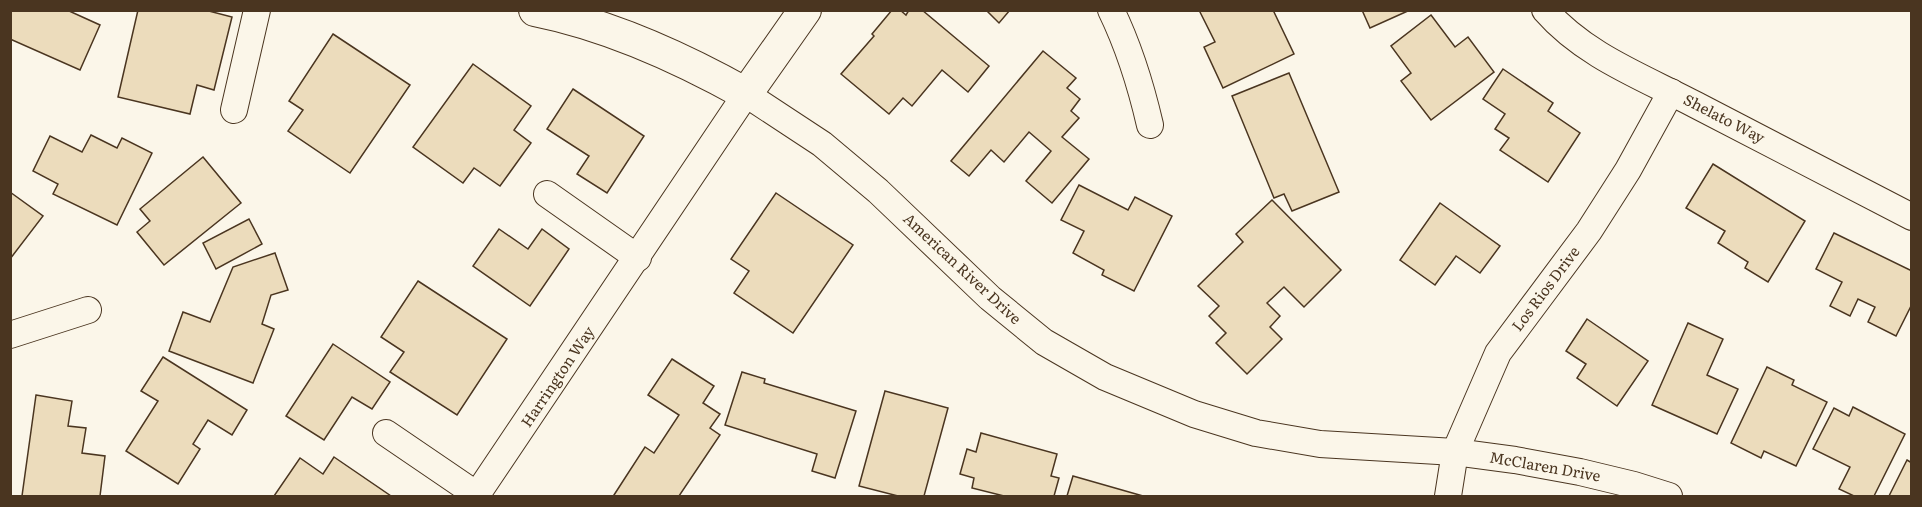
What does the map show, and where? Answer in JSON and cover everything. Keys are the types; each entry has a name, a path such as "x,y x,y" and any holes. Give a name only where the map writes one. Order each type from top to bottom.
{"street":[{"path":"234,110 257,10"},
{"name":"American River Drive","path":"535,10 618,34 663,52 747,94 822,144 878,191 990,298 1044,342 1105,377 1194,414 1256,434 1320,444 1455,452"},
{"path":"747,94 805,10"},
{"path":"1111,10 1120,28 1142,90 1150,125"},
{"name":"Shelato Way","path":"1545,10 1583,45 1621,69 1671,92 1911,217"},
{"name":"Los Rios Drive","path":"1448,496 1455,452 1498,353 1589,231 1628,170 1671,92"},
{"name":"Harrington Way","path":"386,433 477,496 747,94"},
{"path":"547,194 638,258"},
{"path":"10,335 88,310"},
{"name":"McClaren Drive","path":"1455,452 1580,472 1669,496"}],"building":[{"path":"10,10 67,10 100,25 80,70 10,39"},
{"path":"138,10 205,10 232,17 214,90 197,85 190,114 118,97"},
{"path":"892,10 900,10 906,15 909,10 922,10 989,66 968,92 942,70 912,106 903,98 889,114 841,74 874,36 872,34"},
{"path":"986,10 1010,10 999,23"},
{"path":"1199,10 1273,10 1294,54 1223,88 1204,47 1215,42"},
{"path":"1362,10 1410,10 1370,28"},
{"path":"1431,15 1455,47 1468,37 1494,72 1431,120 1401,81 1411,73 1391,46"},
{"path":"333,34 410,85 350,173 288,131 303,110 289,101"},
{"path":"1043,51 1076,78 1067,88 1080,99 1071,111 1079,118 1062,137 1089,159 1052,203 1026,181 1051,151 1029,132 1004,162 991,150 969,176 951,161"},
{"path":"473,64 531,106 514,130 531,143 500,186 474,168 463,183 413,147"},
{"path":"1503,69 1553,103 1548,111 1580,133 1548,182 1500,150 1509,138 1495,129 1505,114 1483,99"},
{"path":"1289,73 1339,192 1292,211 1284,194 1274,198 1232,96"},
{"path":"573,89 644,136 607,193 577,174 589,156 547,129"},
{"path":"91,135 117,148 122,138 152,153 117,225 53,194 58,184 33,171 50,136 82,152"},
{"path":"203,157 241,203 164,265 137,232 150,221 140,209"},
{"path":"1713,164 1805,221 1768,282 1745,268 1748,262 1718,243 1725,231 1686,208"},
{"path":"1079,185 1128,210 1135,197 1172,216 1134,291 1102,275 1104,270 1073,253 1084,231 1061,220"},
{"path":"10,192 43,216 10,259"},
{"path":"776,193 853,245 793,333 734,293 749,271 731,259"},
{"path":"1272,200 1341,270 1304,307 1284,287 1267,303 1280,316 1270,327 1282,339 1247,374 1216,343 1226,333 1209,316 1219,306 1198,286 1243,242 1236,234"},
{"path":"1440,203 1500,246 1480,273 1456,256 1435,285 1400,260"},
{"path":"249,219 262,244 216,269 203,243"},
{"path":"499,229 528,249 542,229 569,249 530,306 473,266"},
{"path":"1834,233 1912,271 1912,304 1896,336 1868,322 1875,307 1858,299 1850,316 1830,306 1842,282 1816,269"},
{"path":"275,253 288,290 271,295 262,324 274,329 253,383 169,351 183,312 210,322 233,267"},
{"path":"418,281 507,339 457,415 390,372 404,352 381,337"},
{"path":"1587,319 1648,361 1617,406 1577,378 1586,364 1566,351"},
{"path":"1688,323 1723,339 1707,375 1738,389 1717,434 1652,405"},
{"path":"333,344 390,382 372,409 352,397 324,440 286,416"},
{"path":"163,357 247,410 232,435 208,420 193,444 200,449 178,484 126,451 158,401 141,391"},
{"path":"672,359 714,386 703,403 720,414 710,428 720,435 679,496 615,496 645,447 654,453 679,415 648,395"},
{"path":"1767,367 1794,380 1792,385 1827,402 1796,466 1764,451 1761,458 1731,443"},
{"path":"742,372 765,379 764,383 856,411 835,478 812,471 817,454 725,425"},
{"path":"885,391 948,408 924,496 898,496 859,486"},
{"path":"36,395 72,401 68,426 86,428 82,453 105,456 100,496 22,496"},
{"path":"1853,407 1905,434 1874,496 1854,496 1839,489 1850,467 1813,449 1834,408 1849,416"},
{"path":"981,433 1057,454 1051,476 1059,478 1054,496 1004,496 972,488 974,478 960,474 967,449 976,452"},
{"path":"334,457 391,496 274,496 300,458 323,474"},
{"path":"1907,460 1912,463 1912,496 1889,496"},
{"path":"1073,476 1143,496 1067,496"}]}
